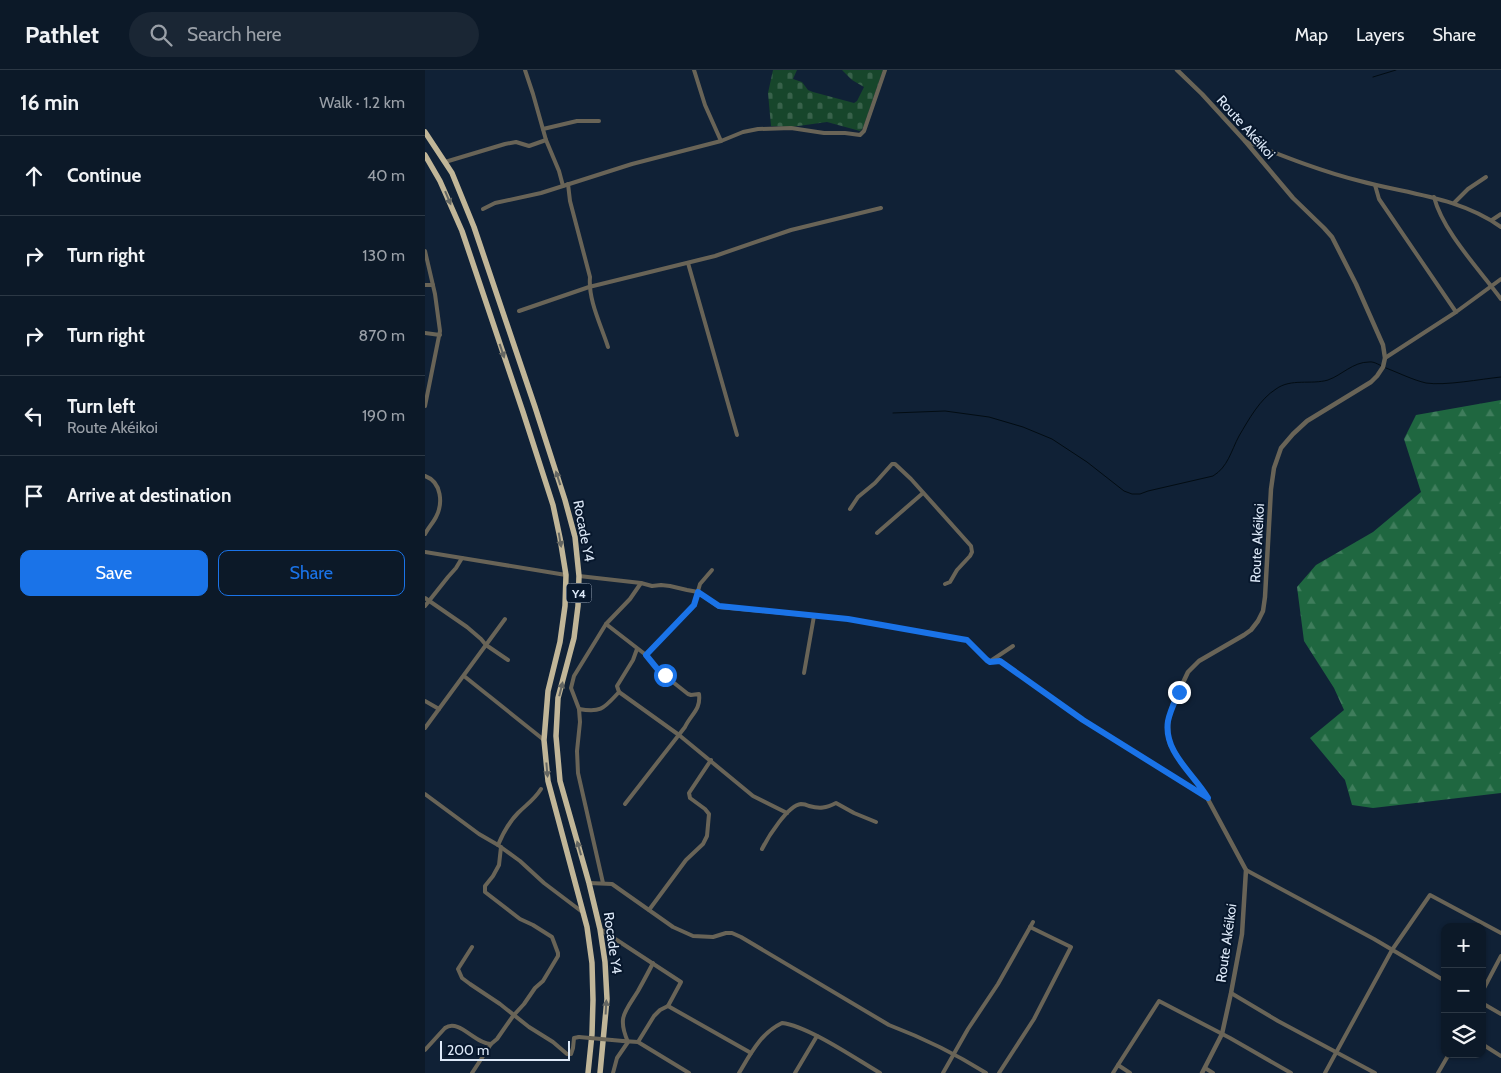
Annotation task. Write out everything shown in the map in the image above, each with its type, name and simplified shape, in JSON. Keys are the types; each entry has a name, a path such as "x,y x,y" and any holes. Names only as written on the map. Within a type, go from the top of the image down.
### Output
{"highway":[{"name":"Rocade Y4","path":"425,132 452,173 474,227 535,407 575,537 579,576 578,606 574,638 558,698 555,736 559,781 601,928 607,999 600,1073"},
{"name":"Rocade Y4","path":"425,155 441,181 462,231 553,505 560,538 566,575 565,606 560,642 548,691 544,740 548,782 587,927 592,964 592,1034 588,1073"}],"street":[{"path":"525,70 546,140 563,186"},
{"path":"694,70 705,105 721,141"},
{"path":"483,209 495,203 527,197 632,164 721,141 743,132 777,128 860,135 864,131 885,70"},
{"name":"Route Akéikoi","path":"1177,70 1245,141 1293,198 1332,237 1356,284 1383,346 1385,358 1383,367 1371,382 1307,421 1281,448 1274,468 1271,490 1263,611 1251,630 1193,667 1184,679 1168,721 1170,744 1180,761 1208,798 1246,870 1242,934 1231,994 1222,1034 1203,1070"},
{"path":"543,129 577,121 599,121"},
{"path":"445,162 505,144 516,142 529,146 546,140"},
{"path":"1245,141 1329,172 1375,185 1454,203 1492,220 1501,227"},
{"path":"1454,203 1468,189 1486,177"},
{"path":"568,184 570,201 589,277 589,287 594,308 608,347"},
{"path":"1375,185 1379,199 1457,312"},
{"path":"1434,197 1436,206 1456,239 1501,299"},
{"path":"519,311 589,287 715,256 791,230 881,208"},
{"path":"1492,220 1501,214"},
{"path":"425,251 439,318 439,335 425,406"},
{"path":"688,263 737,435"},
{"path":"1385,358 1457,312 1501,279"},
{"path":"425,285 433,285"},
{"path":"425,333 439,335"},
{"path":"850,509 858,497 875,483 885,471 893,464 896,465 971,546 972,552 970,556 957,570 950,582 945,584"},
{"path":"425,476 431,478 437,486 440,498 437,516 425,534"},
{"path":"877,533 923,493"},
{"path":"425,552 566,575"},
{"path":"425,606 427,600 456,568 462,558"},
{"path":"646,655 694,605 700,584 712,570"},
{"path":"579,576 652,586 670,586 698,592 719,606 848,619 967,640 990,662 1000,661 1077,716 1208,798"},
{"path":"603,883 578,773 579,709 571,688 573,676 606,624 631,599 641,584"},
{"path":"427,600 467,627 486,645 508,660"},
{"path":"804,673 814,616"},
{"path":"425,728 505,619"},
{"path":"606,624 646,655 659,671 688,694 699,694 698,708 625,804"},
{"path":"990,662 1013,646"},
{"path":"637,649 633,660 617,686 619,692 679,735 753,796 787,813"},
{"path":"464,676 544,740"},
{"path":"579,709 591,711 603,708 619,692"},
{"path":"425,701 439,709"},
{"path":"649,910 686,860 703,844 707,836 709,814 690,798 689,793 711,760"},
{"path":"472,1073 491,1044 541,983 558,953 551,937 520,919 485,892 485,886 499,865 499,846 507,826 541,789"},
{"path":"425,794 479,834 520,860 545,883 577,906 583,913"},
{"path":"762,849 787,813 798,805 803,804 820,809 836,803 876,822"},
{"path":"1246,870 1441,979"},
{"path":"589,882 612,884 673,927 693,936 713,937 732,933 741,937 889,1025 910,1033 986,1073"},
{"path":"1325,1073 1392,950 1429,895 1501,933"},
{"path":"943,1073 968,1028 998,984 1033,922"},
{"path":"999,1073 1034,1019 1071,947 1030,927"},
{"path":"601,928 681,982 668,1006 654,1016 638,1042"},
{"path":"472,947 459,966 459,973 470,984 500,1004 513,1016 553,1042 567,1054 573,1052 575,1038 579,1037 638,1042 689,1073"},
{"path":"1486,984 1501,956"},
{"path":"628,1042 624,1032 624,1013 653,963"},
{"path":"1231,994 1375,1073"},
{"path":"1113,1073 1159,1001 1291,1073"},
{"path":"1486,1005 1501,1014"},
{"path":"668,1006 751,1053"},
{"path":"739,1073 765,1033 782,1023 797,1026 817,1036 880,1073"},
{"path":"425,1050 445,1028 453,1025 482,1043 491,1044"},
{"path":"795,1073 817,1036"},
{"path":"613,1073 617,1058 628,1042"},
{"path":"1486,1047 1501,1056"},
{"path":"1438,1073 1447,1058"},
{"path":"1118,1065 1130,1073"},
{"path":"1203,1070 1213,1073"}],"green space":[{"path":"773,70 797,70 793,79 802,82 808,90 854,103 864,87 852,80 842,70 883,70 863,128 860,131 827,122 791,127 771,126 768,93"},
{"path":"1501,400 1501,793 1373,808 1352,805 1345,780 1310,738 1344,710 1334,688 1304,641 1297,587 1316,565 1373,532 1421,492 1404,439 1416,415"}],"waterway":[{"path":"1373,77 1396,70"},
{"path":"893,413 945,411 989,417 1023,427 1052,439 1087,462 1124,491 1140,494 1213,476 1226,463 1239,436 1255,410 1270,393 1288,384 1328,380 1353,366 1371,362 1411,378 1434,384 1501,377"}],"route":[{"path":"665,675 659,671 646,655 694,605 698,592 719,606 848,619 967,640 990,662 1000,661 1064,708 1208,798 1180,761 1170,744 1168,721 1179,692"}]}
